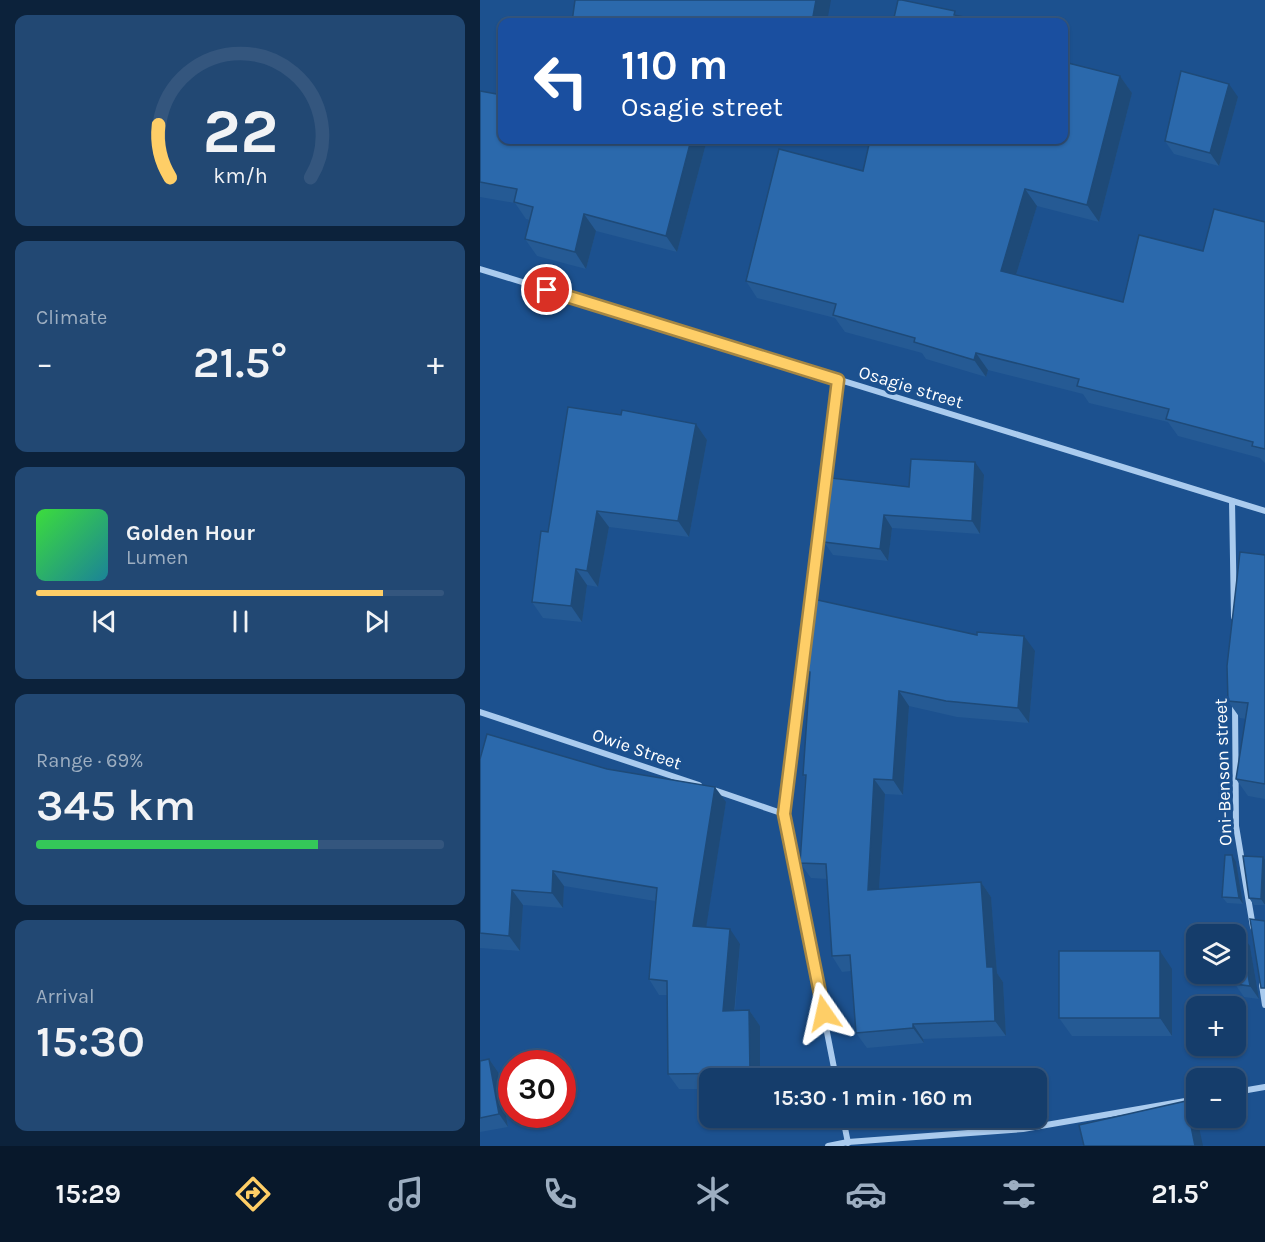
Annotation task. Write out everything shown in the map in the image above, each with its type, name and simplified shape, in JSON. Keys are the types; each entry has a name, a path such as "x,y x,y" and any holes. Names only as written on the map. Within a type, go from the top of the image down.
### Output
{"street":[{"name":"Osagie street","path":"480,269 1265,511"},
{"path":"806,638 838,380"},
{"path":"1232,501 1234,628"},
{"path":"803,662 784,814 834,1068"},
{"name":"Oni-Benson street","path":"1235,698 1236,826 1254,938"},
{"name":"Owie Street","path":"480,712 784,814"},
{"path":"1261,983 1265,1005"},
{"path":"1246,1090 1265,1087"},
{"path":"828,1146 1023,1129 1186,1100"},
{"path":"845,1128 848,1144"}],"building":[{"path":"575,0 816,0 813,18 573,18"},
{"path":"898,0 902,0 955,11 954,15 969,18 894,18"},
{"path":"1068,63 1120,76 1087,205 1025,189 1001,271 1123,302 1139,235 1203,251 1214,209 1265,222 1265,449 1252,446 1253,442 1166,419 1169,409 1077,386 1079,379 976,353 974,360 914,342 915,338 833,315 836,304 746,281 779,149 863,171 869,144 1068,144"},
{"path":"1181,71 1229,84 1210,153 1165,141"},
{"path":"480,91 498,94 498,144 690,144 666,236 584,214 575,252 525,239 533,207 514,202 517,189 480,182"},
{"path":"568,407 621,415 622,410 696,424 678,521 597,511 587,571 576,569 571,606 532,602 541,531 548,532"},
{"path":"911,459 975,462 972,521 884,515 880,549 824,542 831,478 909,487"},
{"path":"1240,552 1265,555 1265,784 1236,779 1248,703 1228,701 1227,666"},
{"path":"813,599 977,635 977,632 1024,636 1018,708 946,701 899,691 893,780 874,779 868,890 981,882 987,967 993,967 995,1021 913,1024 913,1028 856,1033 850,955 832,956 826,864 800,863 810,672 798,669"},
{"path":"487,734 607,769 715,787 693,926 730,929 723,1011 749,1010 750,1068 699,1068 699,1074 668,1074 667,981 649,979 657,888 553,871 552,893 512,890 509,936 480,933 480,759"},
{"path":"1225,855 1232,855 1239,898 1222,897"},
{"path":"1243,856 1263,857 1261,899 1249,898"},
{"path":"1250,919 1265,921 1265,988 1261,988"},
{"path":"1059,951 1160,951 1160,1018 1059,1018"},
{"path":"1246,963 1250,986 1235,984 1246,984"},
{"path":"489,1059 498,1114 480,1118 480,1061"},
{"path":"1186,1101 1186,1128 1191,1128 1195,1146 1084,1146 1079,1125"}],"route":[{"path":"547,290 838,380 784,814 824,1013"}]}
